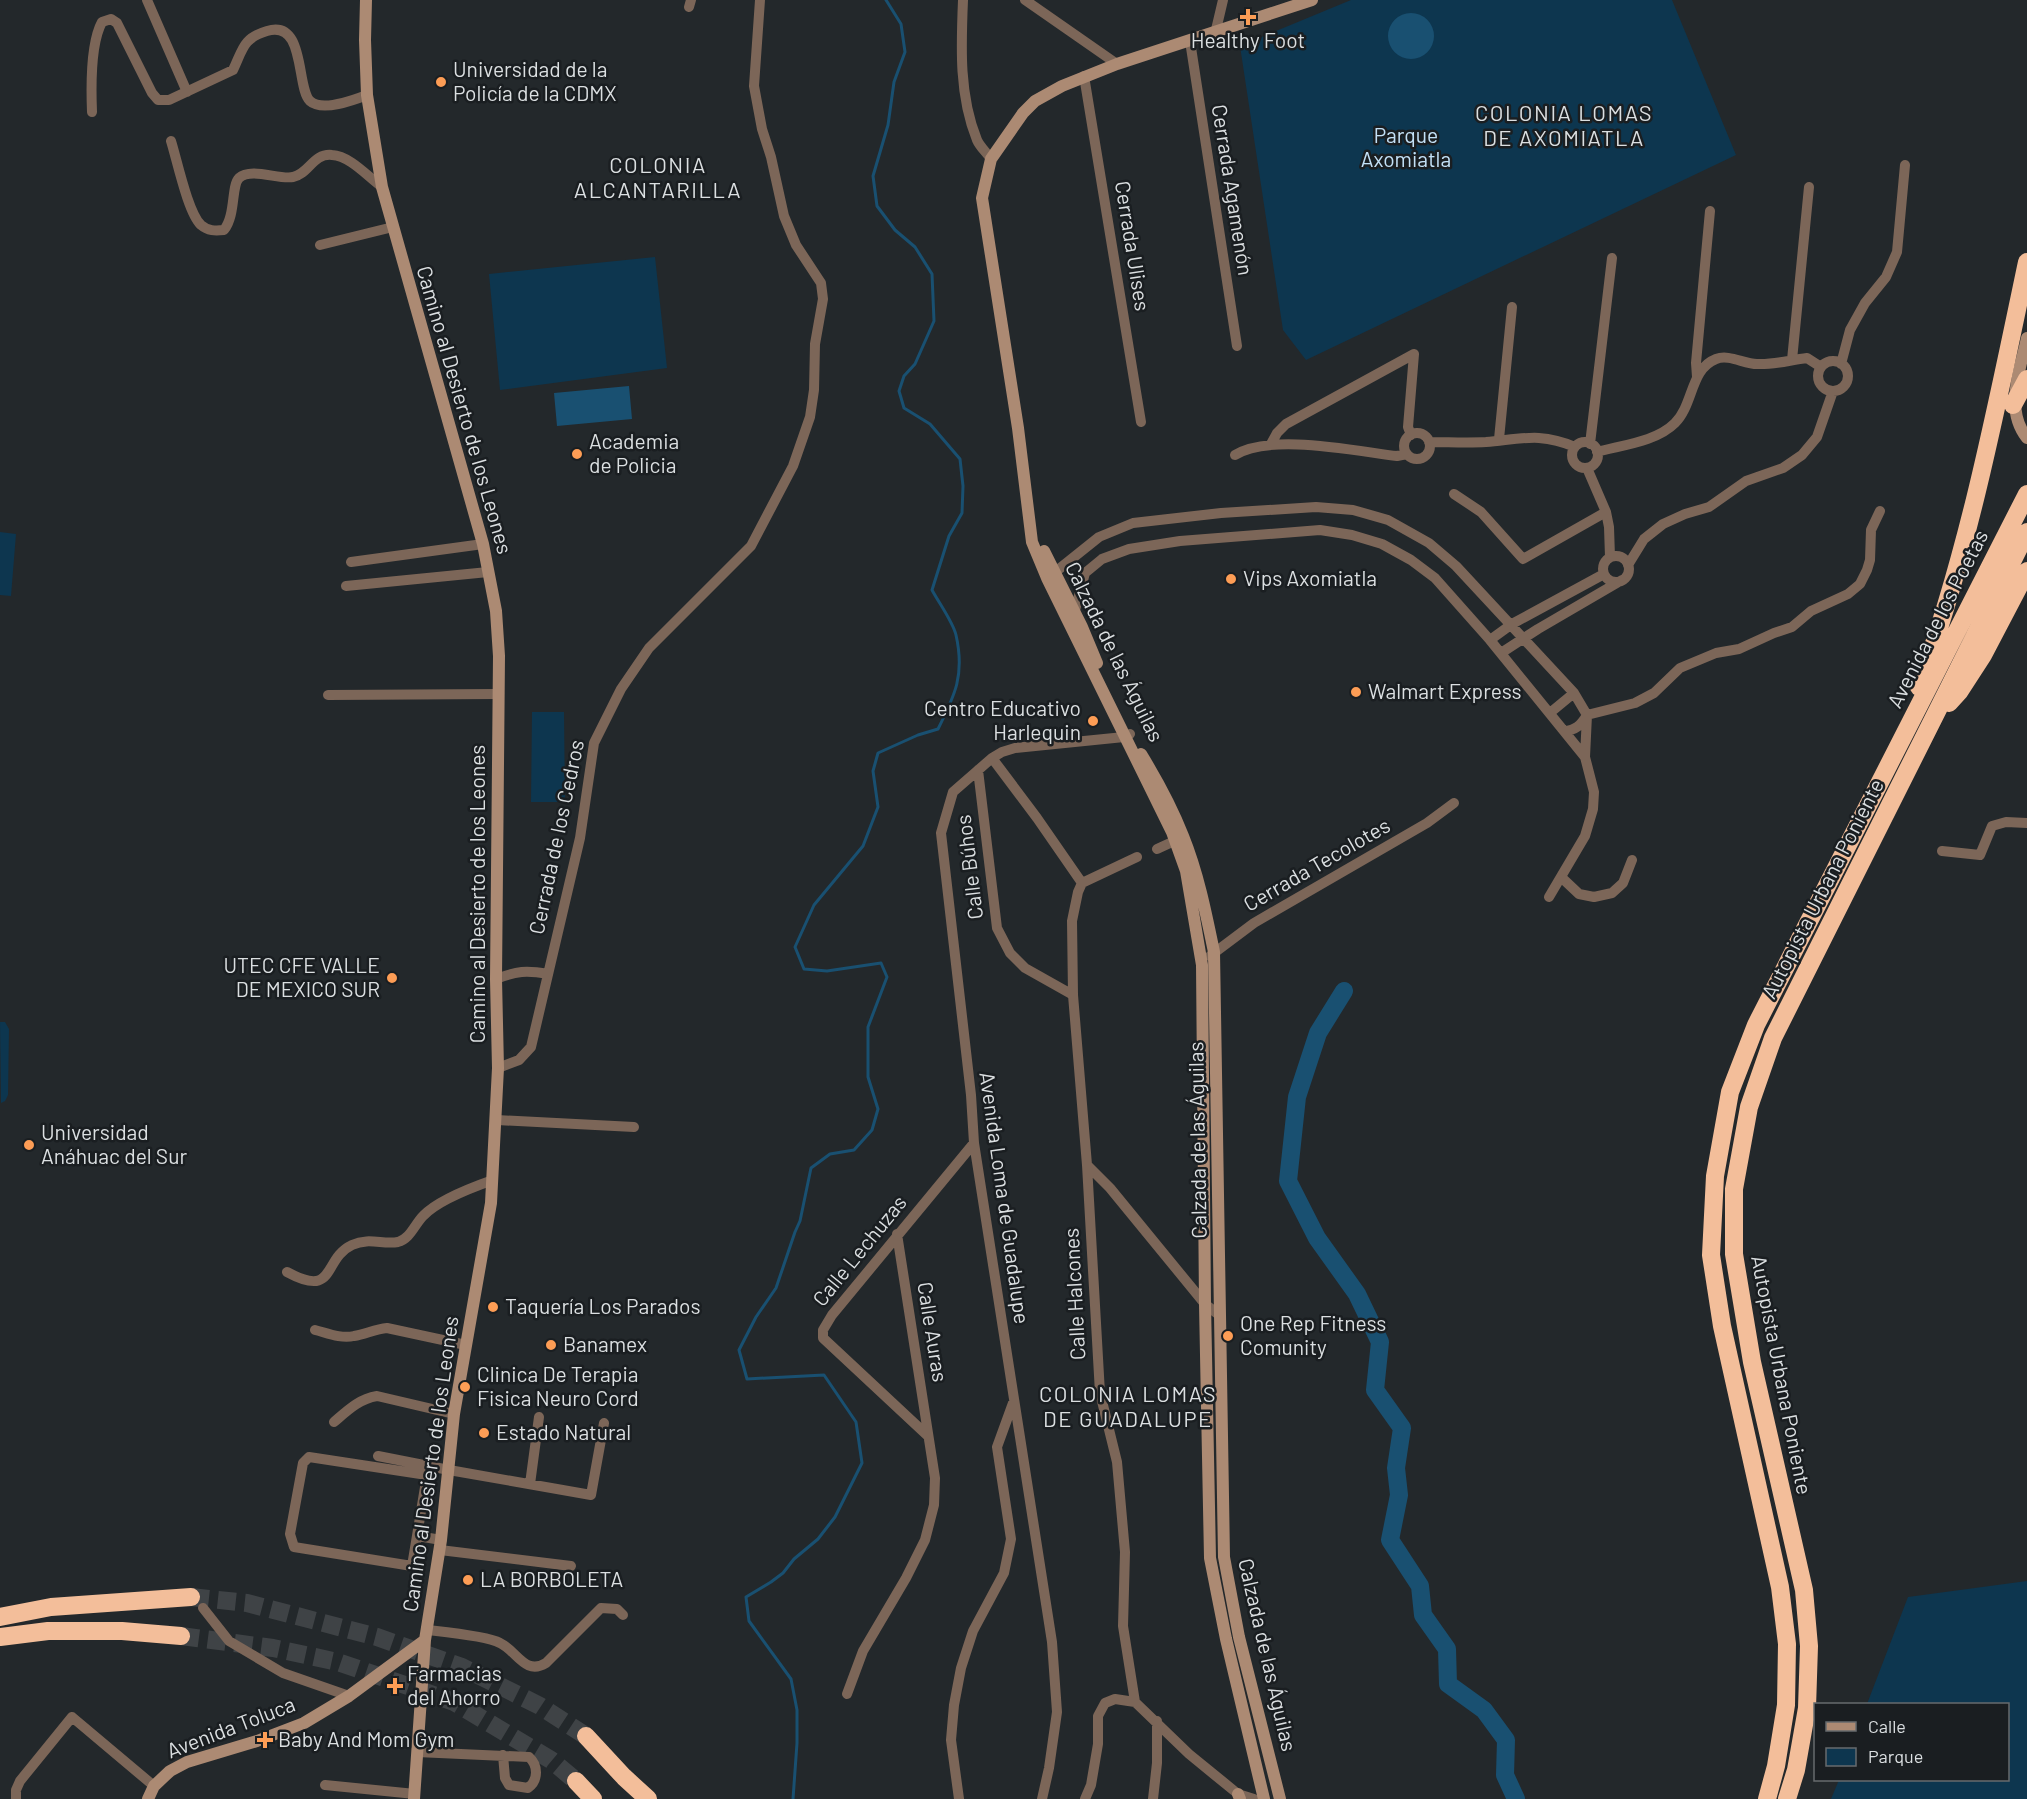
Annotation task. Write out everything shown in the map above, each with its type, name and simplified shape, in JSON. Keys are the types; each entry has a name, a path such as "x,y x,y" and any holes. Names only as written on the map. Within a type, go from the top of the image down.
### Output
{"highway":[{"path":"1890,765 1927,665 1951,590 1986,451 2027,262"},
{"path":"2013,405 2024,376"},
{"name":"Avenida de los Poetas","path":"1890,765 2023,501 2027,488"},
{"name":"Avenida de los Poetas","path":"1937,710 2027,532"},
{"path":"1937,710 1953,700 1971,674 2001,623 2027,571"},
{"name":"Autopista Urbana Poniente","path":"1787,1799 1796,1770 1807,1708 1809,1646 1804,1590 1752,1362 1734,1254 1734,1189 1749,1107 1773,1038 1937,710"},
{"name":"Autopista Urbana Poniente","path":"1767,1799 1776,1766 1786,1705 1787,1644 1780,1587 1722,1326 1711,1256 1715,1176 1730,1092 1756,1025 1890,765"},
{"path":"0,1617 51,1607 197,1602"},
{"path":"0,1637 48,1631 122,1631 181,1636"},
{"path":"586,1736 648,1799"},
{"path":"576,1781 593,1799"}],"main road":[{"name":"Camino al Desierto de los Leones","path":"366,0 367,95 382,187 483,544 496,611 499,656 496,979 498,1068 493,1180 491,1203 454,1414 441,1545 426,1635 414,1796"},
{"name":"Calzada de las Águilas","path":"1280,1799 1239,1637 1224,1557 1214,952 1202,895 1158,783 1127,736 1047,578 1032,542 1030,514 982,198 992,159 1011,127 1035,101 1083,76 1312,0"},
{"path":"2024,376 2027,338"},
{"path":"2013,405 2017,420 2027,438"},
{"name":"Calzada de las Águilas","path":"1030,514 1054,573 1082,627 1127,736"},
{"name":"Calzada de las Águilas","path":"1179,839 1202,965 1210,1558 1226,1639 1264,1799"},
{"name":"Avenida Toluca","path":"148,1799 154,1786 170,1771 187,1762 257,1741 304,1723 349,1695 426,1635"}],"street":[{"path":"147,0 187,92"},
{"name":"Cerrada de los Cedros","path":"498,1068 519,1060 531,1047 580,838 594,743 621,688 649,648 752,546 793,466 810,417 814,390 815,344 823,299 821,283 796,245 784,216 771,157 762,129 754,86 760,0"},
{"path":"963,0 961,53 967,105 978,142 992,159"},
{"path":"1025,0 1117,64"},
{"path":"1215,34 1223,0"},
{"path":"92,112 94,52 98,28 102,22 111,19 117,23 152,93 158,100 169,100 234,70 244,44 252,37 270,30 281,31 293,42 297,50 306,94 310,101 319,105 337,104 367,95"},
{"name":"Cerrada Agamenón","path":"1190,41 1237,346"},
{"name":"Cerrada Ulises","path":"1083,76 1141,422"},
{"path":"171,141 192,212 201,225 213,231 224,230 229,223 236,184 240,177 247,175 297,177 319,157 330,154 343,158 382,187"},
{"path":"1841,364 1850,330 1865,303 1886,277 1897,252 1905,165"},
{"path":"1791,360 1809,187"},
{"path":"1697,377 1696,363 1710,211"},
{"path":"320,245 393,227"},
{"path":"1612,258 1594,448 1595,464 1583,468 1575,464 1572,456 1575,447 1582,443 1594,448 1652,437 1674,424 1690,401 1697,377 1705,365 1719,358 1755,364 1774,364 1807,358 1821,367"},
{"path":"1499,440 1512,307"},
{"path":"1271,444 1286,424 1414,354 1408,428 1411,435"},
{"path":"1831,362 1841,364 1848,378 1843,387 1833,391 1828,390 1818,378 1821,367 1831,362"},
{"path":"1501,653 1524,637 1622,580 1628,574 1628,565 1644,539 1663,524 1709,507 1746,481 1783,468 1802,455 1820,430 1833,391"},
{"path":"1419,433 1429,442 1428,454 1423,458 1411,458 1407,454 1404,443 1411,435 1419,433"},
{"path":"1429,442 1488,442 1537,436 1562,441 1575,447"},
{"path":"1235,455 1271,444 1329,447 1397,456 1407,454"},
{"path":"1587,468 1606,512 1610,558"},
{"path":"1454,494 1481,512 1523,559 1606,512"},
{"path":"1054,573 1099,537 1133,523 1221,513 1316,507 1353,510 1388,520 1429,543 1456,566 1524,637 1574,693 1587,715 1585,757 1594,792 1593,809 1585,836 1549,897"},
{"path":"1564,731 1573,730 1587,715 1635,703 1654,693 1680,668 1716,653 1739,649 1792,627 1811,610 1848,594 1860,584 1867,570 1871,530 1880,511"},
{"path":"1074,614 1084,573 1102,559 1129,549 1180,541 1320,530 1352,535 1382,544 1411,560 1435,578 1551,712 1585,757"},
{"path":"351,562 483,544"},
{"path":"1074,555 1084,573"},
{"path":"1622,580 1611,580 1604,574 1604,564 1610,558 1619,556 1628,565"},
{"path":"346,586 488,572"},
{"path":"1490,640 1512,624 1604,574"},
{"path":"1529,615 1538,629"},
{"path":"1551,712 1574,693"},
{"path":"328,694 498,694"},
{"name":"Avenida Loma de Guadalupe","path":"1042,1799 1057,1712 1050,1630 974,1143 971,1095 941,833 953,792 1002,752 1015,748 1127,736"},
{"path":"992,758 1082,883 1137,857"},
{"name":"Calle Búhos","path":"978,770 997,928 1010,953 1025,968 1073,995"},
{"name":"Cerrada Tecolotes","path":"1202,965 1214,952 1254,923 1427,823 1454,803"},
{"path":"1942,851 1980,855 1992,826 2006,822 2027,823"},
{"path":"1157,849 1179,839"},
{"path":"1561,877 1580,894 1594,897 1612,893 1623,883 1632,860"},
{"name":"Calle Halcones","path":"1082,883 1072,921 1073,995 1087,1165 1100,1393 1117,1462 1125,1552 1123,1626 1136,1702"},
{"path":"496,979 516,972 548,974"},
{"path":"497,1120 634,1126"},
{"name":"Calle Lechuzas","path":"928,1437 823,1338 823,1330 832,1315 897,1234 974,1143"},
{"path":"1087,1165 1110,1188 1205,1304 1219,1315"},
{"path":"287,1272 306,1282 317,1281 329,1273 347,1248 365,1241 398,1242 409,1234 427,1211 469,1189 493,1180"},
{"name":"Calle Auras","path":"897,1234 928,1437"},
{"path":"315,1330 352,1337 387,1328 466,1345"},
{"path":"334,1422 357,1403 367,1397 377,1396 454,1414"},
{"path":"958,1799 951,1740 954,1705 961,1668 973,1631 1004,1573 1011,1539 997,1447 1013,1402"},
{"path":"530,1484 539,1417"},
{"path":"378,1456 591,1494 604,1424"},
{"path":"847,1694 863,1651 906,1578 925,1540 934,1505 935,1478 928,1437"},
{"path":"309,1457 426,1473 428,1479 418,1536 414,1564 409,1567 294,1547 290,1534 303,1463 309,1457"},
{"path":"418,1536 441,1545 570,1566"},
{"path":"197,1602 229,1641 283,1673 349,1695"},
{"path":"426,1635 500,1642 528,1666 536,1668 546,1663 601,1608 617,1609 623,1615"},
{"path":"1085,1799 1091,1785 1098,1744 1098,1716 1105,1703 1115,1698 1136,1702 1189,1754 1239,1796 1254,1799"},
{"path":"16,1799 16,1790 20,1781 72,1717 154,1786"},
{"path":"1153,1799 1157,1763 1157,1721"},
{"path":"417,1752 503,1755"},
{"path":"325,1785 414,1796"}],"green space":[{"name":"Parque Axomiatla","path":"1351,0 1672,0 1736,155 1306,360 1283,330 1240,46"},
{"path":"655,257 667,368 500,390 489,274"},
{"path":"0,532 16,534 11,596 0,595"},
{"path":"532,712 564,712 565,802 531,802"},
{"path":"0,1022 5,1022 9,1029 8,1095 1,1103"},
{"path":"2027,1581 2027,1799 1831,1799 1839,1781 2009,1781 2009,1703 1867,1703 1908,1597"}],"shaded area":[{"path":"1416,13 1428,19 1433,27 1433,45 1428,53 1420,58 1406,59 1398,56 1391,49 1388,31 1391,23 1398,16"},
{"path":"629,386 632,419 557,426 554,393"}],"waterway":[{"path":"793,1799 797,1710 791,1679 749,1621 746,1597 783,1573 794,1559 818,1539 835,1517 862,1463 856,1422 824,1375 747,1379 739,1350 756,1317 776,1288 800,1221 811,1168 830,1154 854,1150 872,1130 878,1109 868,1077 868,1027 887,977 881,963 827,971 804,969 795,947 814,905 863,846 878,807 873,771 878,753 918,735 938,729 954,695 959,673 959,649 956,635 949,618 932,590 949,536 962,513 963,486 960,459 930,424 904,408 899,391 904,376 915,364 934,321 932,274 915,247 895,230 877,206 873,176 888,125 894,82 905,52 901,24 886,0"},
{"path":"1344,991 1318,1033 1297,1097 1288,1181 1317,1238 1357,1294 1380,1342 1375,1390 1402,1428 1396,1468 1399,1495 1390,1540 1420,1586 1423,1615 1447,1649 1448,1684 1484,1710 1506,1740 1505,1775 1516,1799"}],"tunnel":[{"path":"191,1597 247,1603 377,1637 462,1667 540,1706 586,1736"},
{"path":"181,1636 273,1648 338,1662 454,1702 551,1760 576,1781"}],"place":[{"name":"Healthy Foot","path":"1248,17"},
{"name":"Universidad de la Policía de la CDMX","path":"441,82"},
{"name":"Academia de Policia","path":"577,454"},
{"name":"Vips Axomiatla","path":"1231,579"},
{"name":"Walmart Express","path":"1356,692"},
{"name":"Centro Educativo Harlequin","path":"1093,721"},
{"name":"UTEC CFE VALLE DE MEXICO SUR","path":"392,978"},
{"name":"Universidad Anáhuac del Sur","path":"29,1145"},
{"name":"Taquería Los Parados","path":"493,1307"},
{"name":"One Rep Fitness Comunity","path":"1228,1336"},
{"name":"Banamex","path":"551,1345"},
{"name":"Clinica De Terapia Fisica Neuro Cord","path":"465,1387"},
{"name":"Estado Natural","path":"484,1433"},
{"name":"LA BORBOLETA","path":"468,1580"},
{"name":"Farmacias del Ahorro","path":"395,1686"},
{"name":"Baby And Mom Gym","path":"265,1740"}],"district":[{"name":"COLONIA LOMAS DE AXOMIATLA","path":"1564,126"},
{"name":"COLONIA ALCANTARILLA","path":"658,178"},
{"name":"COLONIA LOMAS DE GUADALUPE","path":"1128,1406"}]}
